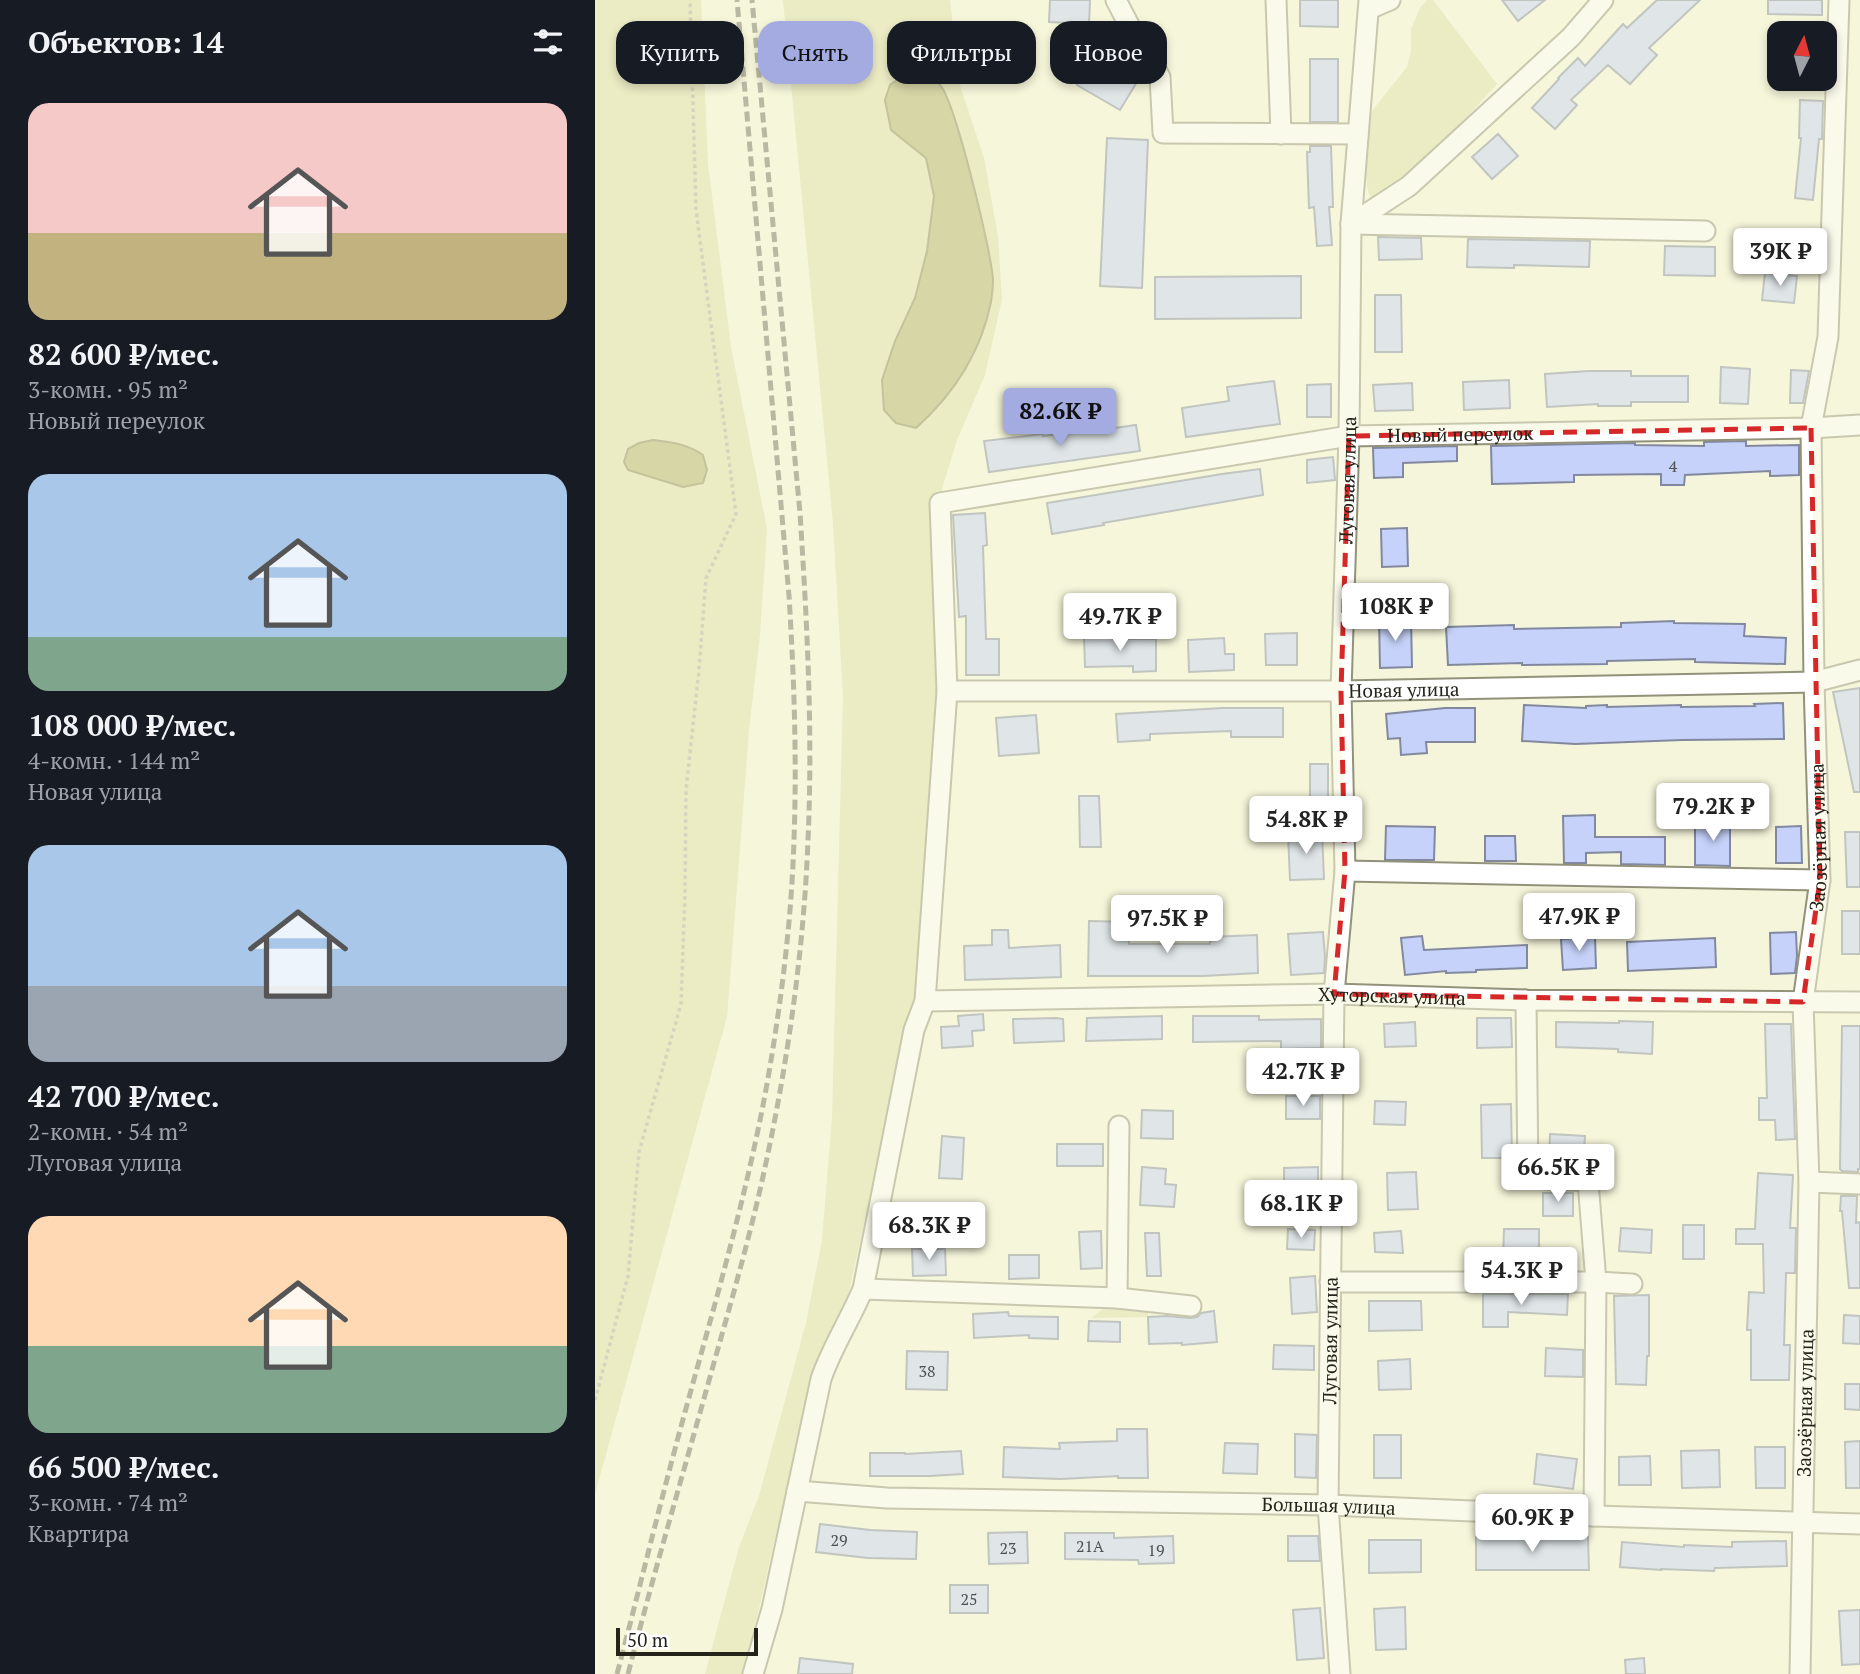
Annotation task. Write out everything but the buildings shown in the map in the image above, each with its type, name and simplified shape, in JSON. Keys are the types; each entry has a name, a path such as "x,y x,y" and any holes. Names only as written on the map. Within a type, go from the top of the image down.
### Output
{"street":[{"path":"1117,0 1160,78 1163,133 1359,134"},
{"path":"1276,0 1282,134"},
{"path":"1369,4 1390,0"},
{"path":"1351,224 1409,186 1571,37 1603,0"},
{"name":"Заозёрная улица","path":"1800,1674 1809,1182 1803,1002 1820,880 1811,428 1828,337 1839,0"},
{"name":"Луговая улица","path":"1340,1674 1328,1505 1334,994 1345,871 1341,691 1349,436 1351,224 1369,4"},
{"path":"1351,224 1705,231"},
{"name":"Новый переулок","path":"947,691 940,503 1349,436 1860,425"},
{"name":"Новая улица","path":"947,691 1341,691 1814,682 1860,670"},
{"path":"753,1674 772,1609 821,1379 828,1359 863,1289 914,1030 925,1001 947,691"},
{"path":"1345,871 1820,880"},
{"name":"Хуторская улица","path":"925,1001 1334,994 1526,1000 1860,1002"},
{"path":"1526,1000 1528,1178 1588,1181 1597,1282 1594,1516"},
{"path":"1117,1298 1119,1126"},
{"path":"1809,1182 1860,1184"},
{"path":"1330,1282 1632,1284"},
{"path":"863,1289 1117,1298 1191,1306"},
{"name":"Большая улица","path":"797,1491 921,1499 1328,1505 1860,1524"}],"path":[{"path":"595,1400 628,1276 639,1152 681,1004 686,790 706,578 736,514 696,210 690,0"}],"highlighted area":[{"path":"1811,428 1820,880 1803,1002 1334,994 1345,871 1341,691 1349,436"}],"green space":[{"path":"595,0 701,0 702,21 616,21 616,84 705,84 708,164 731,347 767,529 727,1017 595,1494","holes":["653,440 676,442 703,483 683,487 628,470 639,443"]},
{"path":"783,0 950,0 952,21 887,21 887,84 960,84 984,158 998,237 1002,299 985,375 957,440 941,492 940,687 921,988 908,1025 848,1296 825,1341 808,1394 742,1674 705,1674 739,1547 759,1496 806,1323 822,1240 832,1119 843,697 833,523 791,84 873,84 873,21 785,21","holes":["952,110 979,209 993,279 975,355 931,414 884,410 882,380 895,341 915,298 927,251 934,196 926,158 891,130"]},
{"path":"1427,0 1433,0 1497,84 1404,183 1371,202 1365,159 1372,111 1407,67 1411,51 1411,29 1420,8"},
{"path":"1117,1298 1148,1301 1148,1317 1091,1318"}],"shaded area":[{"path":"939,84 947,97 972,179 993,280 991,302 973,355 954,386 916,428 896,423 884,410 882,380 895,341 915,298 927,251 934,196 926,158 891,130 885,100 890,85"},
{"path":"653,440 679,444 703,455 707,470 703,483 683,487 628,470 624,462 628,449"}],"railway":[{"path":"617,1674 756,1140 777,1022 791,891 795,748 789,596 737,0"},
{"path":"628,1674 762,1183 789,1039 806,880 810,717 803,554 752,0"}]}
